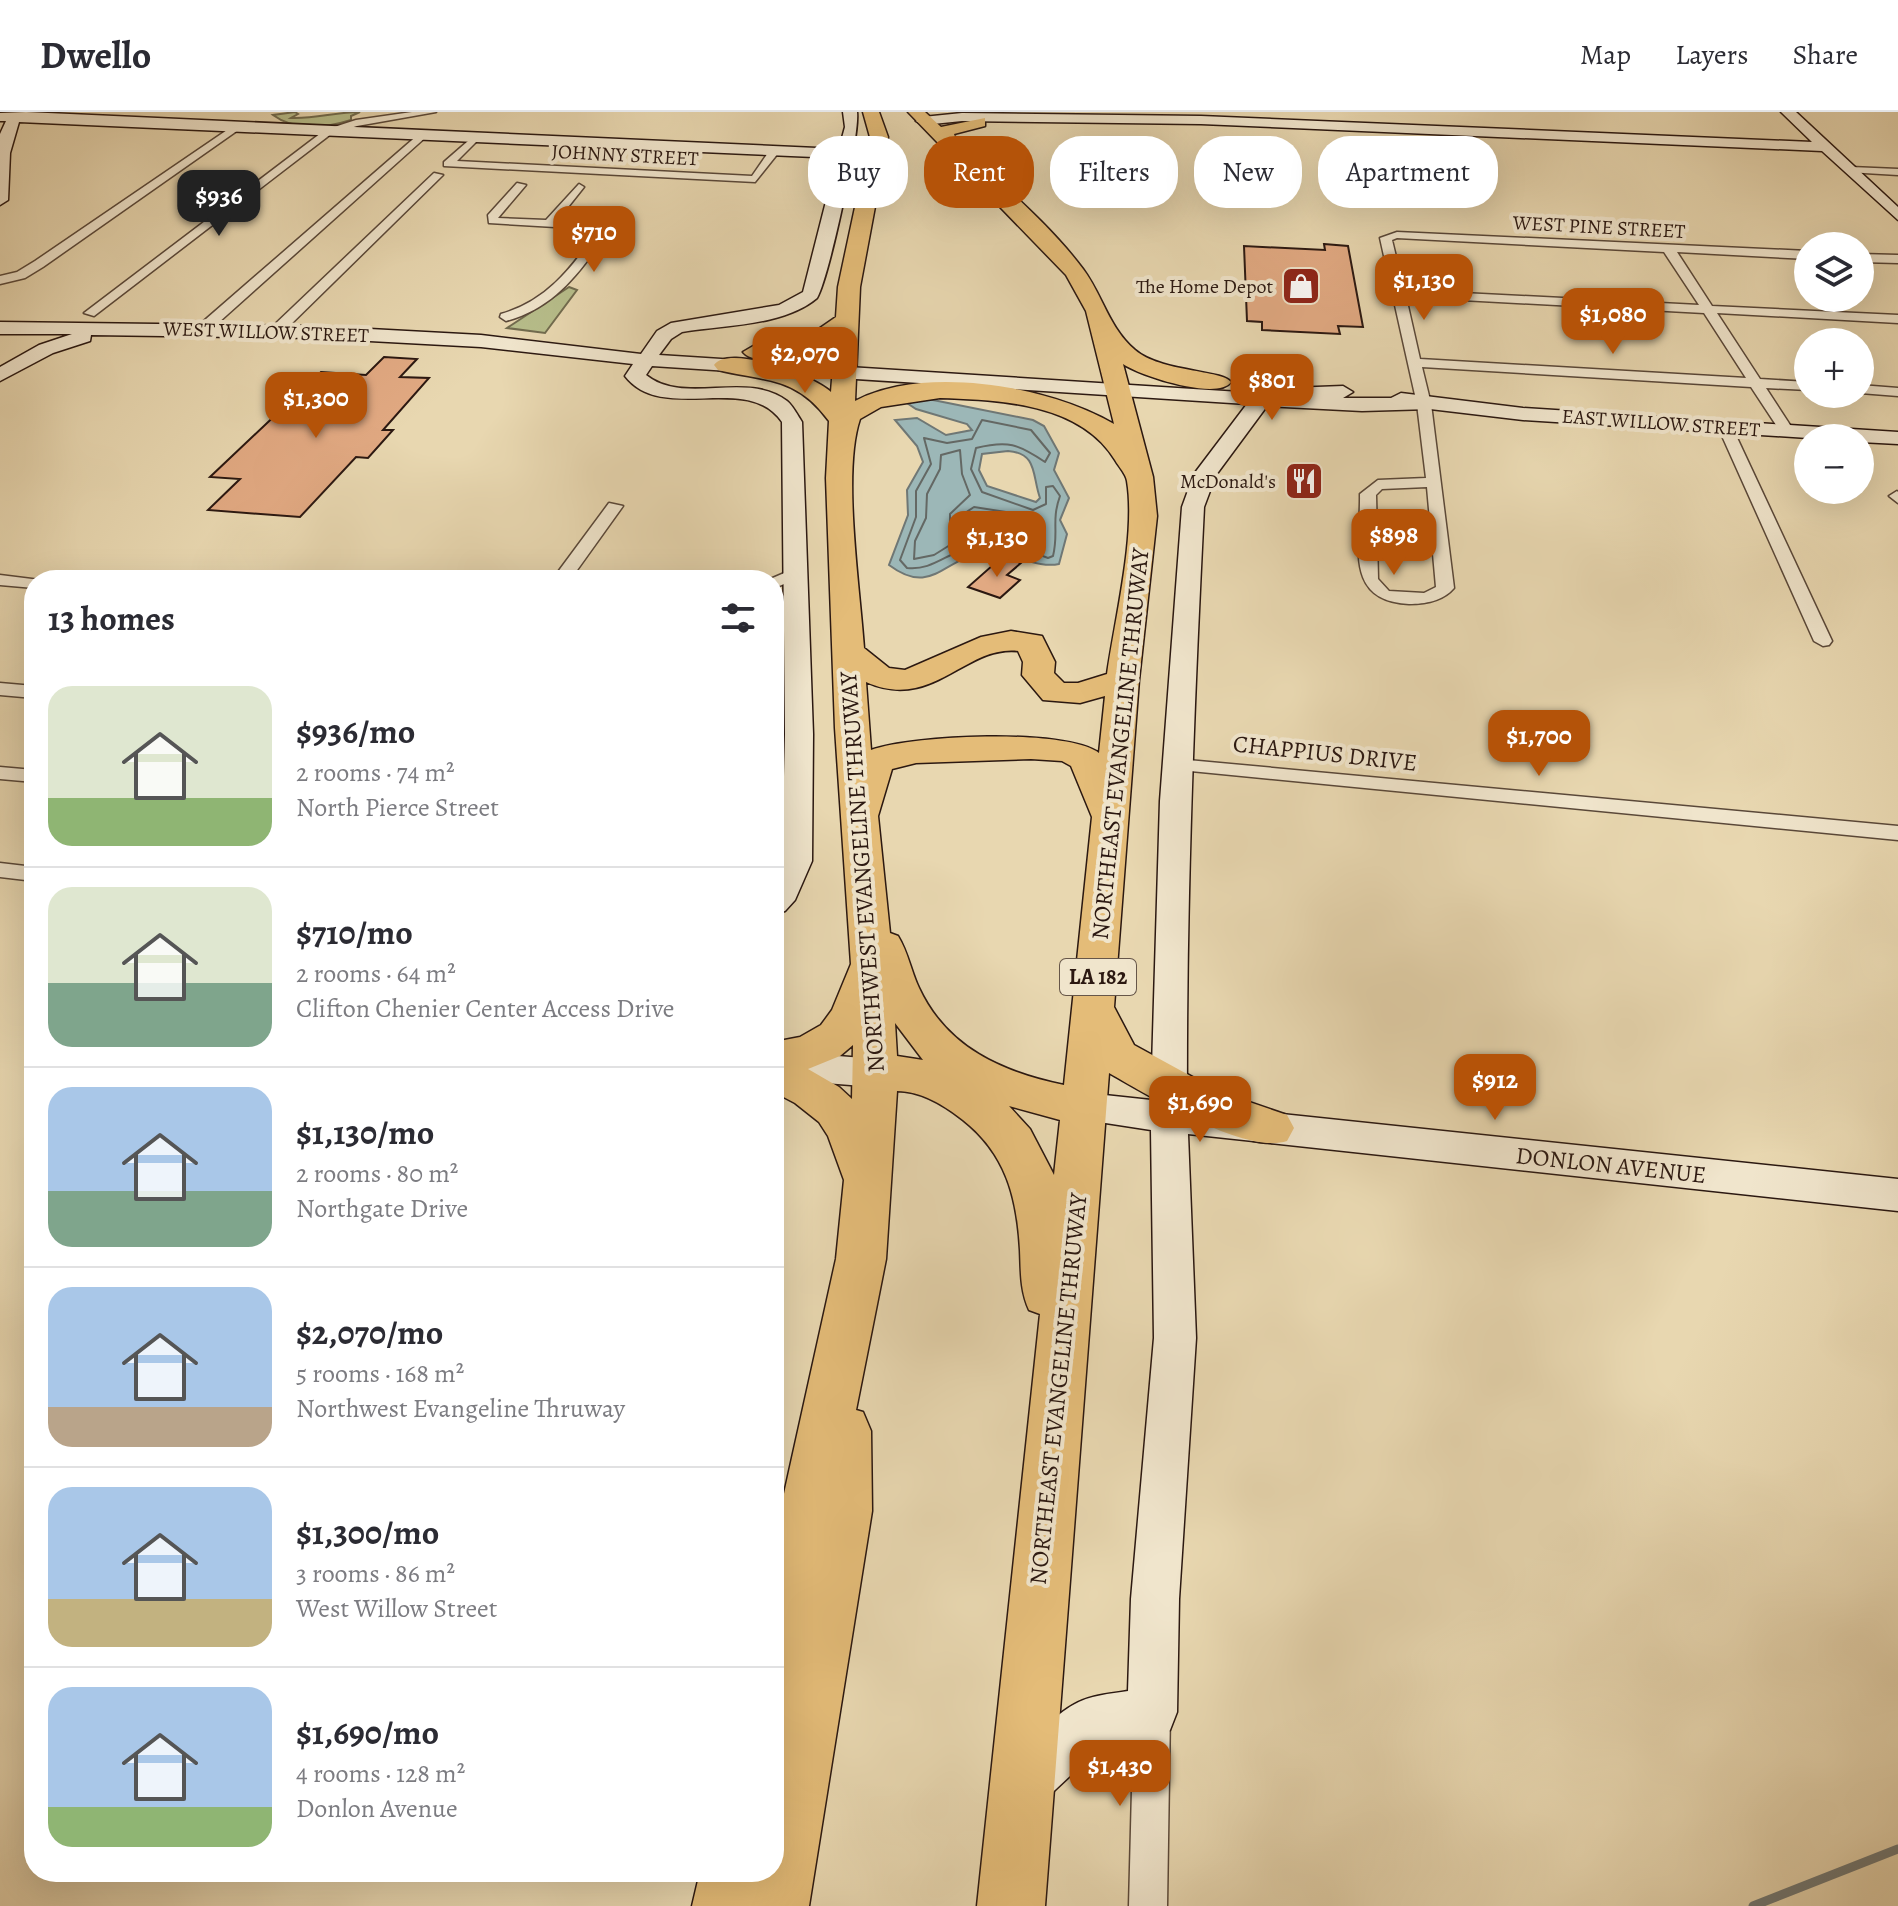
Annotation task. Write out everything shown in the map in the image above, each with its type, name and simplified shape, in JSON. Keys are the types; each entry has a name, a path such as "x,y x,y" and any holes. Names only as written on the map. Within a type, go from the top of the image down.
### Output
{"highway":[{"name":"NORTHWEST EVANGELINE THRUWAY","path":"784,1627 861,1259 868,1188 876,1073 864,834 852,728 840,429 852,268 908,127"},
{"name":"NORTHEAST EVANGELINE THRUWAY","path":"908,127 1058,252 1088,294 1105,333 1118,383 1137,460 1143,516 1123,680 1011,1906"},
{"path":"755,352 807,346 828,338 847,319"},
{"path":"1105,333 1135,365 1213,389"},
{"path":"726,365 801,380 824,394 840,429"},
{"path":"1137,460 1142,415 1156,405 1213,389"},
{"path":"840,429 849,415 886,396 921,392 1016,397 1058,406 1097,424 1137,460"},
{"path":"848,651 871,672 892,681 933,672 977,648 1014,638 1031,643 1039,662 1038,675 1055,693 1080,693 1123,680"},
{"path":"1086,1108 1035,1098 984,1081 953,1063 927,1038 909,1015 897,988 885,948 864,834 872,775 877,763 887,755 929,749 1062,750 1087,761 1110,820"},
{"path":"784,1060 810,1055 842,1034 857,1006 871,951"},
{"path":"1095,1010 1118,1057 1170,1102 1204,1105 1271,1128"},
{"path":"876,1073 916,1075 983,1109 1010,1138 1032,1175 1041,1218 1055,1403"},
{"path":"784,1077 803,1084 830,1105 851,1130 868,1188"},
{"path":"784,1854 844,1511 845,1330"},
{"path":"995,1906 1022,1786"},
{"path":"726,1906 731,1882"},
{"path":"775,1906 779,1882"}],"street":[{"path":"90,313 328,132 356,123 431,112"},
{"path":"1788,112 1898,215"},
{"path":"0,200 3,136 10,116 774,152 908,127 1065,119 1305,123 1825,147"},
{"path":"908,127 1065,119"},
{"path":"650,353 677,327 782,310 805,300 908,127"},
{"path":"0,280 21,275 39,264 236,128"},
{"path":"203,329 422,136"},
{"name":"JOHNNY STREET","path":"475,138 447,163 755,179 774,152"},
{"path":"1851,170 1898,172"},
{"path":"277,330 438,175"},
{"path":"521,185 491,219 592,226 602,232 573,252 538,292 507,311 506,317 521,314 555,294 573,252 566,233 574,225"},
{"path":"549,224 579,187"},
{"name":"WEST PINE STREET","path":"1398,293 1385,240 1389,236 1794,254"},
{"path":"1668,248 1711,309 1787,431"},
{"path":"1874,258 1898,259"},
{"path":"538,292 555,294"},
{"path":"1434,482 1378,485 1368,494 1370,580 1383,595 1418,598 1440,593 1445,588 1434,482 1424,404 1398,293 1898,319"},
{"path":"0,373 13,350 3,324"},
{"name":"WEST WILLOW STREET","path":"3,324 108,329 277,330 531,346 582,355 755,352 843,365"},
{"path":"0,373 46,349 108,329"},
{"name":"WEST WILLOW STREET","path":"650,353 726,365 843,365 1118,383"},
{"name":"NORTHWEST EVANGELINE THRUWAY","path":"650,353 635,376 652,387 761,397 788,411 792,422 797,861 784,892"},
{"path":"1415,363 1794,385"},
{"name":"EAST WILLOW STREET","path":"1118,383 1343,392 1424,404"},
{"name":"EAST WILLOW STREET","path":"1213,389 1259,400 1424,404 1898,438"},
{"path":"1874,390 1898,392"},
{"path":"1259,400 1274,392 1343,392"},
{"name":"NORTHEAST EVANGELINE THRUWAY","path":"1152,1712 1155,1599 1175,1338 1170,975 1177,765 1193,507 1205,474 1259,400"},
{"path":"1725,427 1823,641"},
{"path":"568,570 615,506"},
{"path":"784,578 796,573"},
{"path":"0,580 24,582"},
{"path":"0,689 24,691"},
{"name":"CHAPPIUS DRIVE","path":"1177,765 1898,833"},
{"path":"0,773 24,775"},
{"path":"0,870 24,873"},
{"path":"784,1063 876,1073"},
{"path":"1086,1108 1170,1102"},
{"name":"DONLON AVENUE","path":"1271,1128 1898,1195"},
{"path":"1022,1786 1090,1723 1152,1712 1148,1906"}],"green space":[{"path":"360,112 351,116 351,120 319,126 299,126 273,115 298,114 291,118"},
{"path":"569,287 577,290 545,333 507,328"}],"water":[{"path":"928,399 1033,420 1044,426 1059,453 1054,470 1069,498 1060,520 1067,534 1059,564 1042,564 986,553 959,561 928,576 917,577 889,565 908,515 907,490 923,462 917,446 895,420 917,418 946,435 972,430 967,424 916,409 907,403","holes":["1018,453 1025,456 1032,467 1040,498 1036,502 987,486 979,470 982,454"]}],"building":[{"name":"The Home Depot","path":"1324,244 1348,246 1363,327 1338,326 1340,334 1262,330 1262,322 1247,321 1244,246 1325,250"},
{"path":"384,357 417,359 400,377 429,378 383,430 393,430 368,458 356,457 300,517 208,510 240,479 210,477 321,372 366,375"},
{"path":"1002,557 1021,563 1007,575 1020,580 1000,598 968,587"}],"waterway":[{"path":"1753,1906 1898,1849"}],"place":[{"name":"The Home Depot","path":"1301,286"},
{"name":"McDonald's","path":"1304,481"}]}
